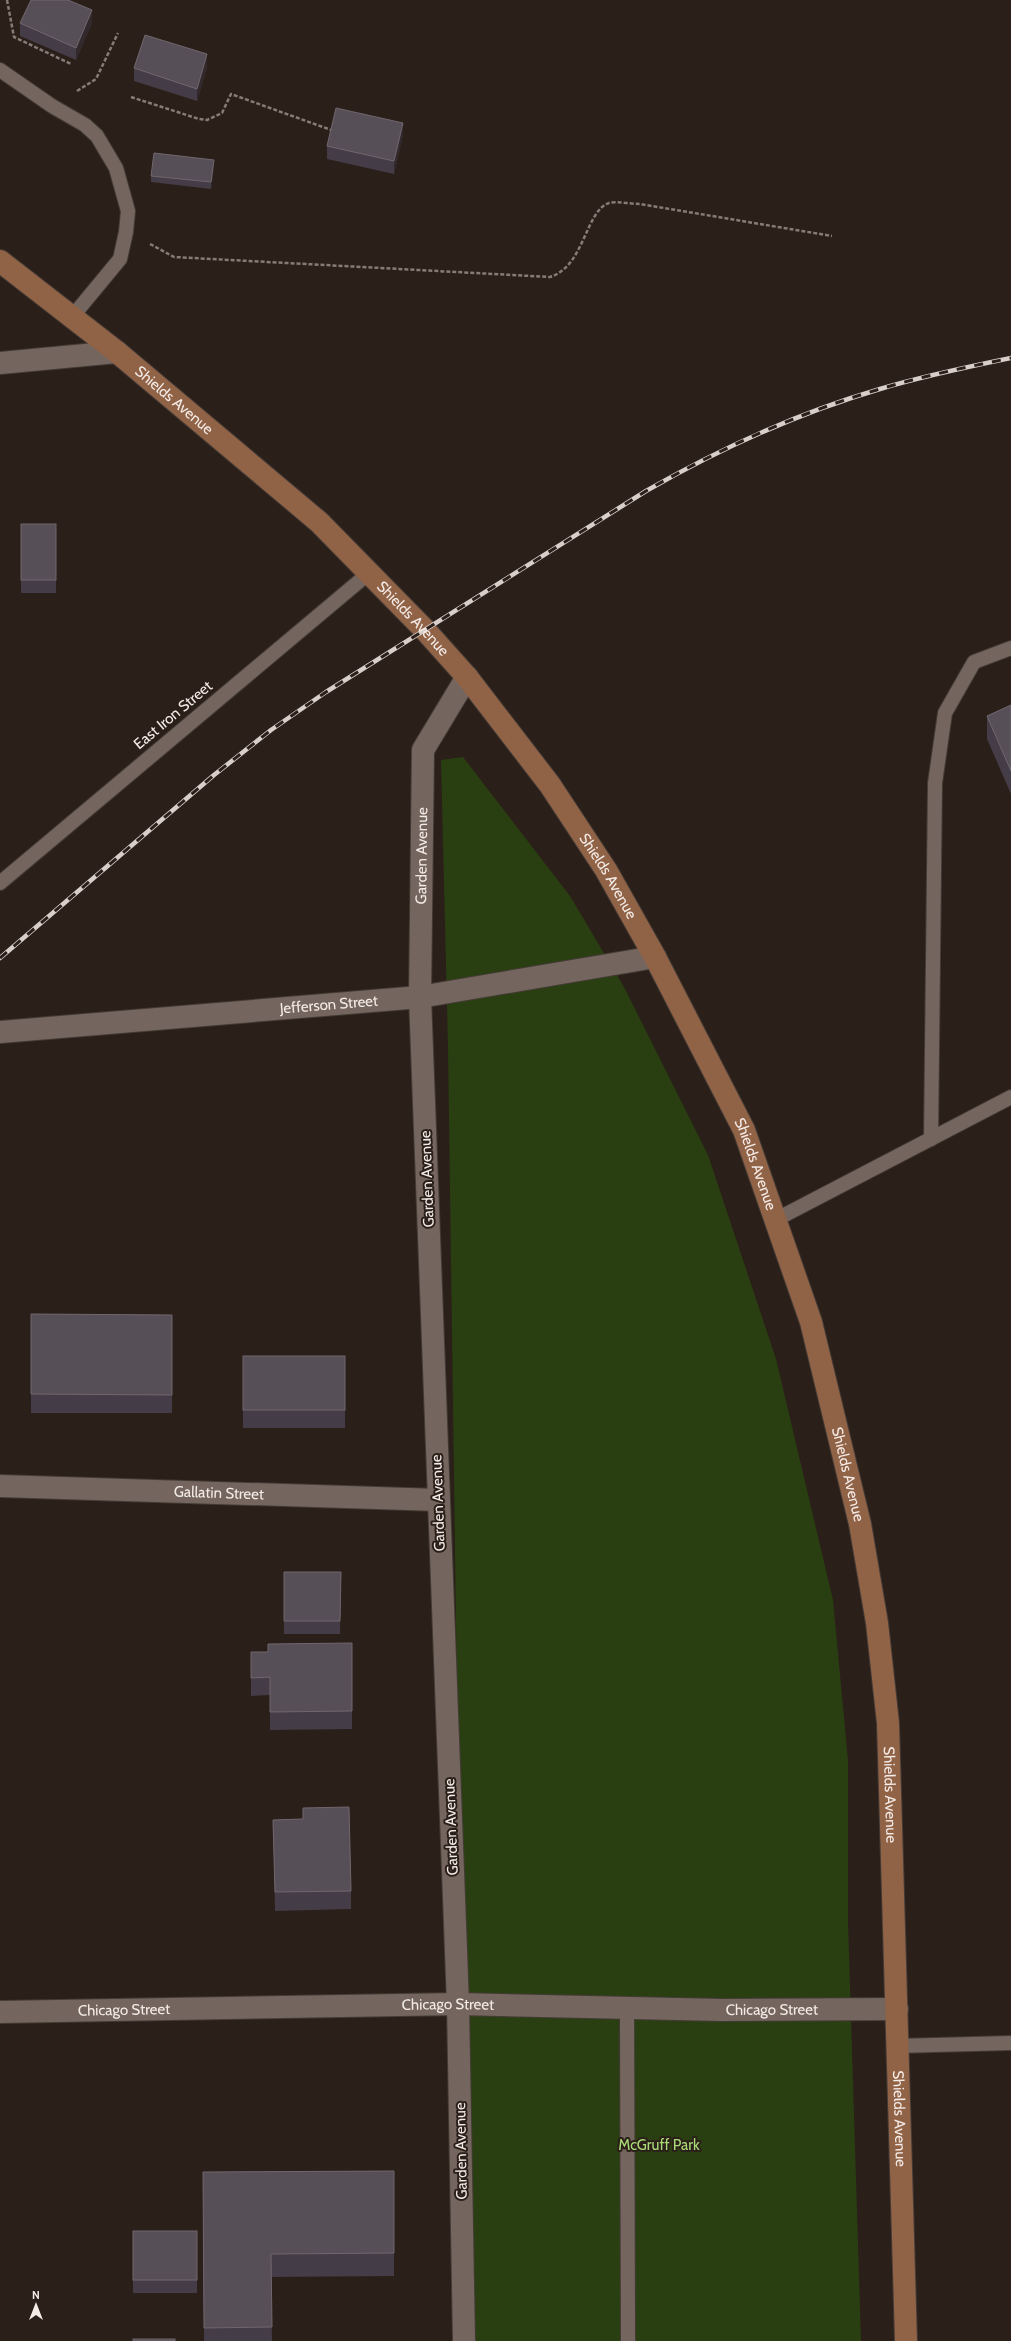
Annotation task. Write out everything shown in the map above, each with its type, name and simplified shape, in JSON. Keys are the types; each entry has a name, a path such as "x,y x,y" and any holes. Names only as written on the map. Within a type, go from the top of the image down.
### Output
{"main road":[{"name":"Shields Avenue","path":"0,261 117,352 319,522 467,677 550,785 606,870 655,957 744,1130 811,1322 860,1524 877,1623 888,1723 897,2009 896,2046 906,2341"}],"street":[{"path":"0,363 117,352"},
{"name":"Garden Avenue","path":"464,2341 458,2004 420,997 423,750 467,677"},
{"name":"Jefferson Street","path":"0,1032 420,997 655,957"},
{"name":"Gallatin Street","path":"0,1486 438,1500"},
{"name":"Chicago Street","path":"0,2012 458,2004 627,2009 897,2009"}],"lane":[{"path":"0,70 52,106 84,125 97,136 116,168 128,211 126,232 120,259 72,317"},
{"name":"East Iron Street","path":"0,883 369,573"},
{"path":"931,1139 935,783 945,713 974,662 1011,648"},
{"path":"775,1220 1011,1097"},
{"path":"627,2009 628,2341"},
{"path":"896,2046 1011,2042"}],"path":[{"path":"7,0 14,37 71,64"},
{"path":"52,106 96,79 118,33"},
{"path":"131,97 199,119 207,120 222,114 231,94 334,131"},
{"path":"126,232 174,257 550,277 558,274 568,266 582,245 598,212 609,203 640,204 832,236"}],"green space":[{"name":"McGruff Park","path":"463,757 570,896 624,987 708,1155 776,1359 833,1600 848,1761 848,1921 861,2341 466,2341 448,1046 441,760"}],"building":[{"path":"31,0 68,0 92,10 76,48 20,23"},
{"path":"145,35 207,54 197,89 134,68"},
{"path":"336,108 403,123 394,161 327,146"},
{"path":"154,153 214,160 211,182 151,176"},
{"path":"21,524 56,524 56,580 21,580"},
{"path":"1011,705 1011,771 987,716"},
{"path":"31,1314 172,1315 172,1395 31,1394"},
{"path":"243,1356 345,1356 345,1410 243,1410"},
{"path":"284,1572 341,1572 340,1621 284,1621"},
{"path":"352,1643 352,1711 270,1712 270,1677 251,1678 251,1652 268,1652 268,1644"},
{"path":"349,1807 351,1891 275,1892 273,1820 303,1819 303,1808"},
{"path":"394,2171 394,2253 271,2254 272,2327 204,2328 203,2172"},
{"path":"133,2231 197,2231 197,2280 133,2280"},
{"path":"133,2339 175,2339 175,2341 133,2341"}],"railway":[{"path":"0,958 214,775 271,730 326,692 646,491 731,446 819,409 912,380 1011,358"}]}
